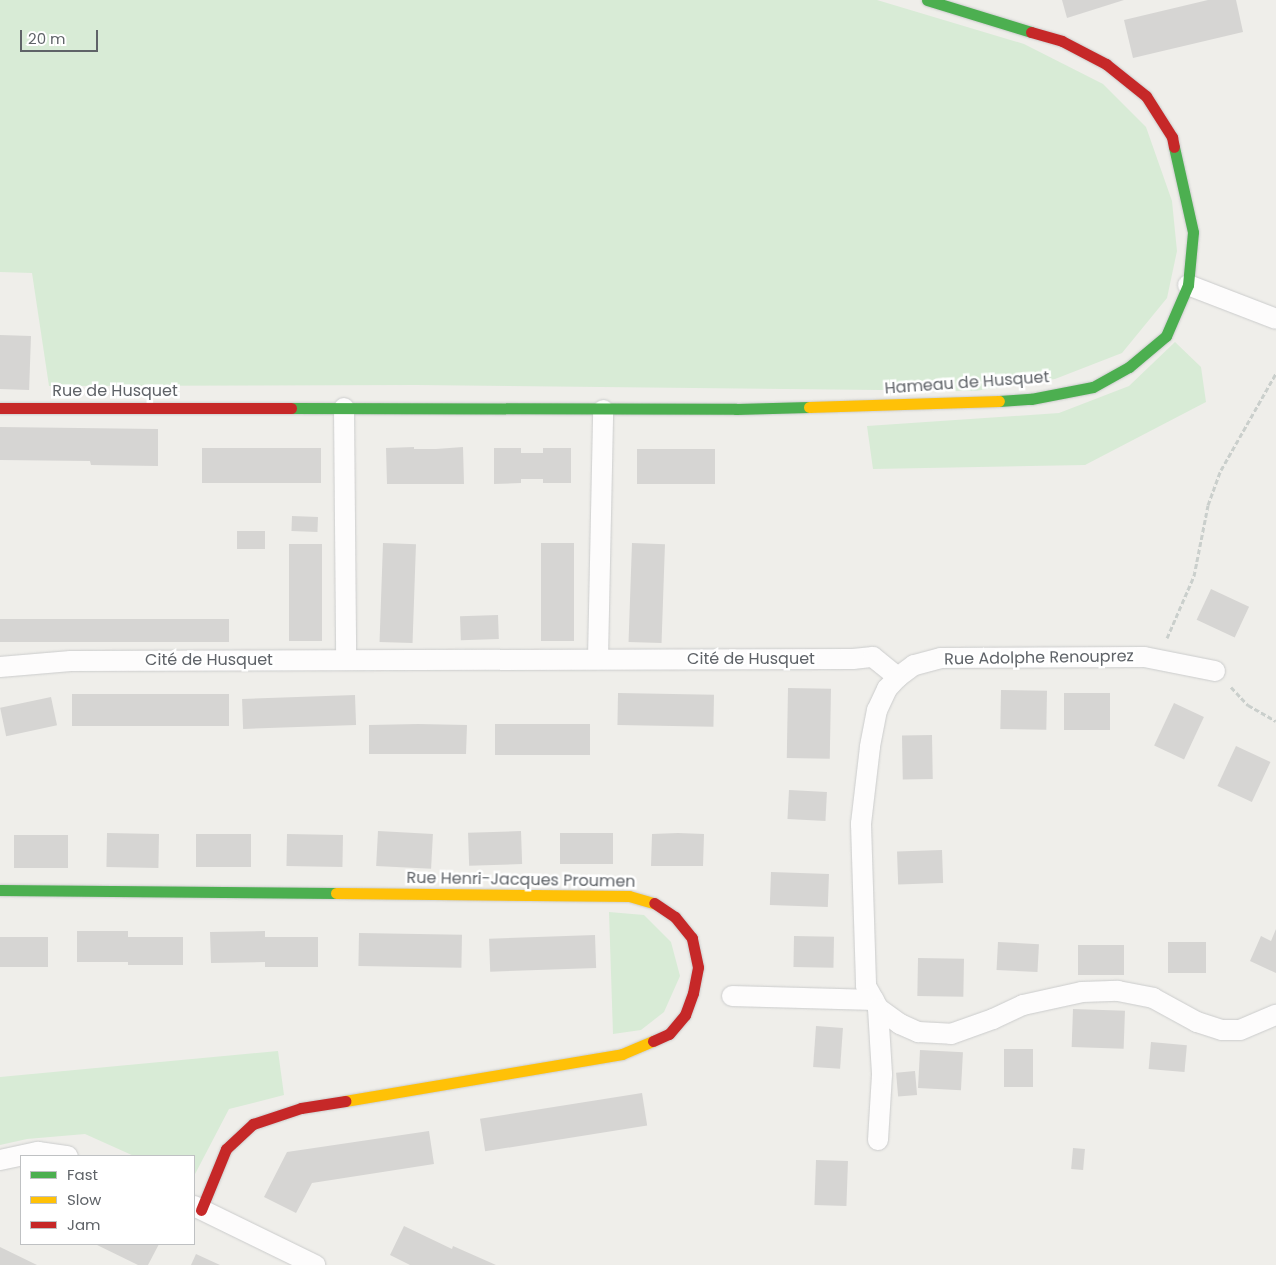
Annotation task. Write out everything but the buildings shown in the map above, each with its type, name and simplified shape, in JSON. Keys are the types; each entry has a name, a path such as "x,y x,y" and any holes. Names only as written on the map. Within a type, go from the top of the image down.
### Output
{"street":[{"name":"Hameau de Husquet","path":"602,410 736,409 962,403 1031,399 1093,387 1129,367 1166,336 1188,285 1193,232 1184,183 1172,137 1146,96 1106,64 1062,41 927,0"},
{"path":"1188,285 1276,319"},
{"name":"Rue de Husquet","path":"0,408 344,408"},
{"path":"346,659 344,408 602,410 598,658"},
{"name":"Rue Adolphe Renouprez","path":"878,1140 882,1074 876,1004 866,986 861,824 870,747 877,710 887,689 898,676 914,664 941,658 1144,656 1215,671"},
{"name":"Cité de Husquet","path":"0,667 71,661 598,658 853,660 873,657 898,676"},
{"name":"Rue Henri-Jacques Proumen","path":"0,890 629,896 653,902 675,918 692,938 698,967 693,993 685,1015 668,1034 622,1054 300,1108 253,1124 226,1149 198,1208"},
{"path":"732,996 876,1004 900,1024 918,1032 951,1034 993,1019 1023,1004 1082,992 1118,991 1152,998 1197,1022 1222,1030 1240,1030 1276,1015"},
{"path":"24,1155 38,1152 60,1155"},
{"path":"0,1160 20,1156"},
{"path":"198,1208 315,1265"}],"path":[{"name":"Rue Adolphe Renouprez","path":"1157,659 1194,576 1208,505 1221,470 1276,373"},
{"path":"1215,671 1248,705 1276,721"}],"green space":[{"path":"0,0 877,0 1024,44 1103,84 1146,127 1172,201 1177,251 1167,298 1122,353 1055,379 975,391 416,385 49,386 32,273 0,272"},
{"path":"1175,342 1201,367 1206,402 1085,465 873,469 867,426 1059,413 1129,386"},
{"path":"609,912 644,915 671,942 680,976 664,1012 641,1030 613,1034"},
{"path":"278,1051 284,1095 229,1109 195,1174 195,1155 132,1155 85,1134 27,1139 0,1145 0,1077"}],"traffic: fast":[{"path":"927,0 1031,32"},
{"path":"999,401 1031,399 1093,387 1129,367 1166,336 1188,285 1193,232 1174,147"},
{"path":"291,408 736,409 809,407"},
{"path":"0,890 336,893"}],"traffic: slow":[{"path":"809,407 999,401"},
{"path":"336,893 629,896 654,903"},
{"path":"345,1101 622,1054 653,1041"}],"traffic: jam":[{"path":"1031,32 1062,41 1106,64 1146,96 1172,137 1174,147"},
{"path":"0,408 291,408"},
{"path":"653,1041 669,1034 685,1015 693,993 698,967 692,938 675,917 654,903"},
{"path":"201,1210 226,1149 253,1124 301,1108 345,1101"}]}
